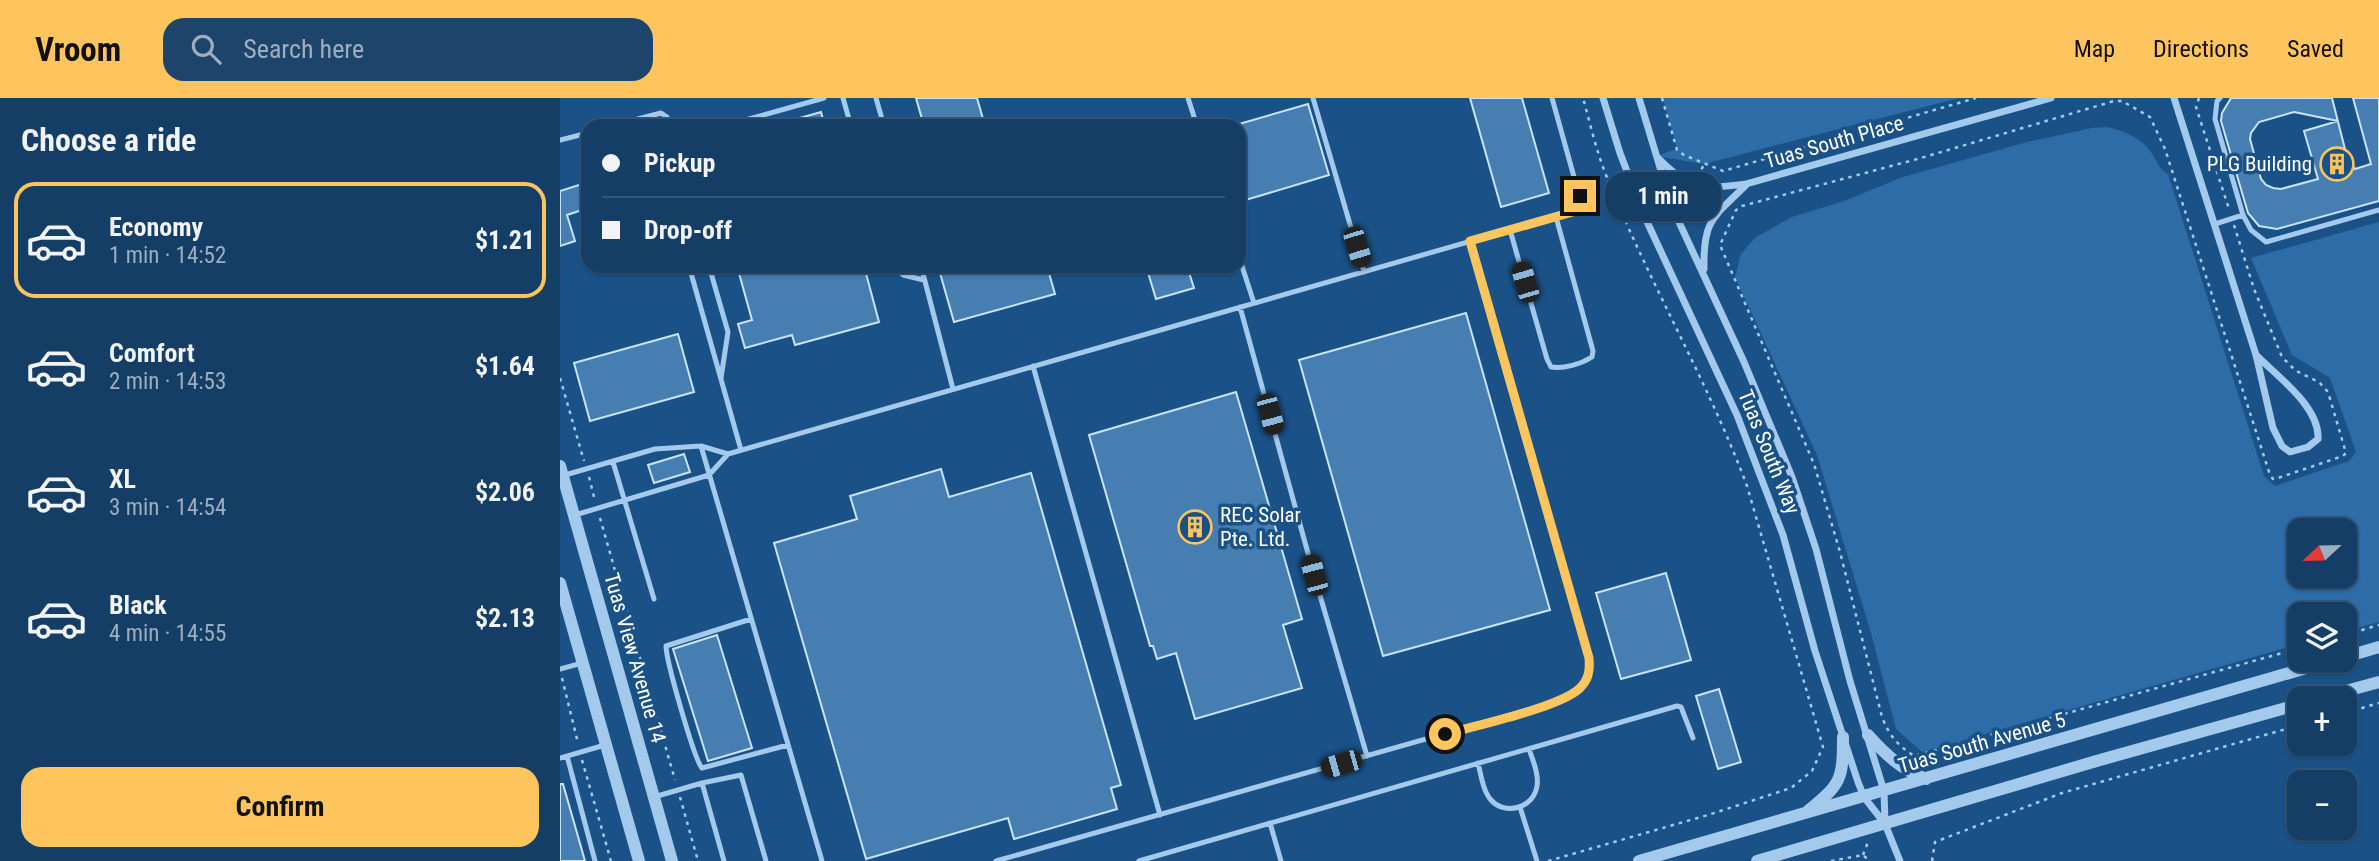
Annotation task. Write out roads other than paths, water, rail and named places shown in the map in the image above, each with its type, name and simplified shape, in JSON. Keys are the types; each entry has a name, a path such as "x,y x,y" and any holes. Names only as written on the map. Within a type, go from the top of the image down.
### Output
{"street":[{"name":"Tuas South Way","path":"1603,98 1642,211 1737,415 1783,536 1815,651 1864,797 1885,824 1900,861"},
{"name":"Tuas South Way","path":"1639,98 1672,207 1704,272 1792,477 1816,549 1850,681 1884,791 1885,824"},
{"name":"Tuas South Place","path":"1656,156 1675,176 1695,186 1717,188 1746,184 2052,98"},
{"path":"2174,98 2256,355 2267,407 2282,446 2290,452 2308,447 2318,439 2315,418 2307,406 2256,355"},
{"name":"Tuas South Place","path":"1704,272 1703,243 1710,220 1746,184"},
{"name":"Tuas View Avenue 14","path":"561,471 672,861"},
{"path":"560,583 639,861"},
{"path":"2357,653 2379,647"},
{"name":"Tuas South Avenue 5","path":"1639,861 2293,672"},
{"path":"2357,688 2379,682"},
{"path":"1757,861 2287,708"},
{"path":"1868,735 1896,764 1913,775 1926,779"},
{"path":"1805,814 1839,782 1843,761 1843,737"}],"lane":[{"path":"749,119 824,98"},
{"path":"842,98 849,119"},
{"path":"876,98 882,119"},
{"path":"1188,98 1195,119"},
{"path":"1313,98 1364,272"},
{"path":"574,515 709,475 728,454 741,450 1576,211 1581,206 1552,98"},
{"path":"2220,98 2217,101 2215,119 2243,215 2251,230 2266,242 2379,210"},
{"path":"635,119 665,114 667,119"},
{"path":"560,140 581,134"},
{"path":"2215,224 2243,215"},
{"path":"1510,230 1547,359 1551,367 1574,365 1588,360 1593,351 1556,217"},
{"path":"996,861 1549,705 1569,697 1586,681 1590,670 1589,658 1470,241"},
{"path":"691,273 741,450"},
{"path":"711,273 728,332 721,381"},
{"path":"901,273 924,280"},
{"path":"922,273 953,389"},
{"path":"1244,273 1254,303"},
{"path":"1240,307 1367,756"},
{"path":"1033,366 1160,815"},
{"path":"561,471 586,470 655,449 701,446 728,454"},
{"path":"701,446 822,861"},
{"path":"613,462 654,599"},
{"path":"751,619 666,646 685,721 698,764 702,768 788,745"},
{"path":"560,670 582,663"},
{"path":"1139,861 1677,706 1681,707 1693,738"},
{"path":"560,758 605,745"},
{"path":"1478,764 1491,800 1504,808 1520,807 1532,797 1537,784 1529,749"},
{"path":"567,756 595,861"},
{"path":"654,797 741,775 766,861"},
{"path":"702,783 724,861"},
{"path":"1520,807 1537,861"},
{"path":"1270,823 1280,859"}],"place":[{"name":"PLG Building","path":"2337,164"},
{"name":"REC Solar Pte. Ltd.","path":"1195,527"}]}
